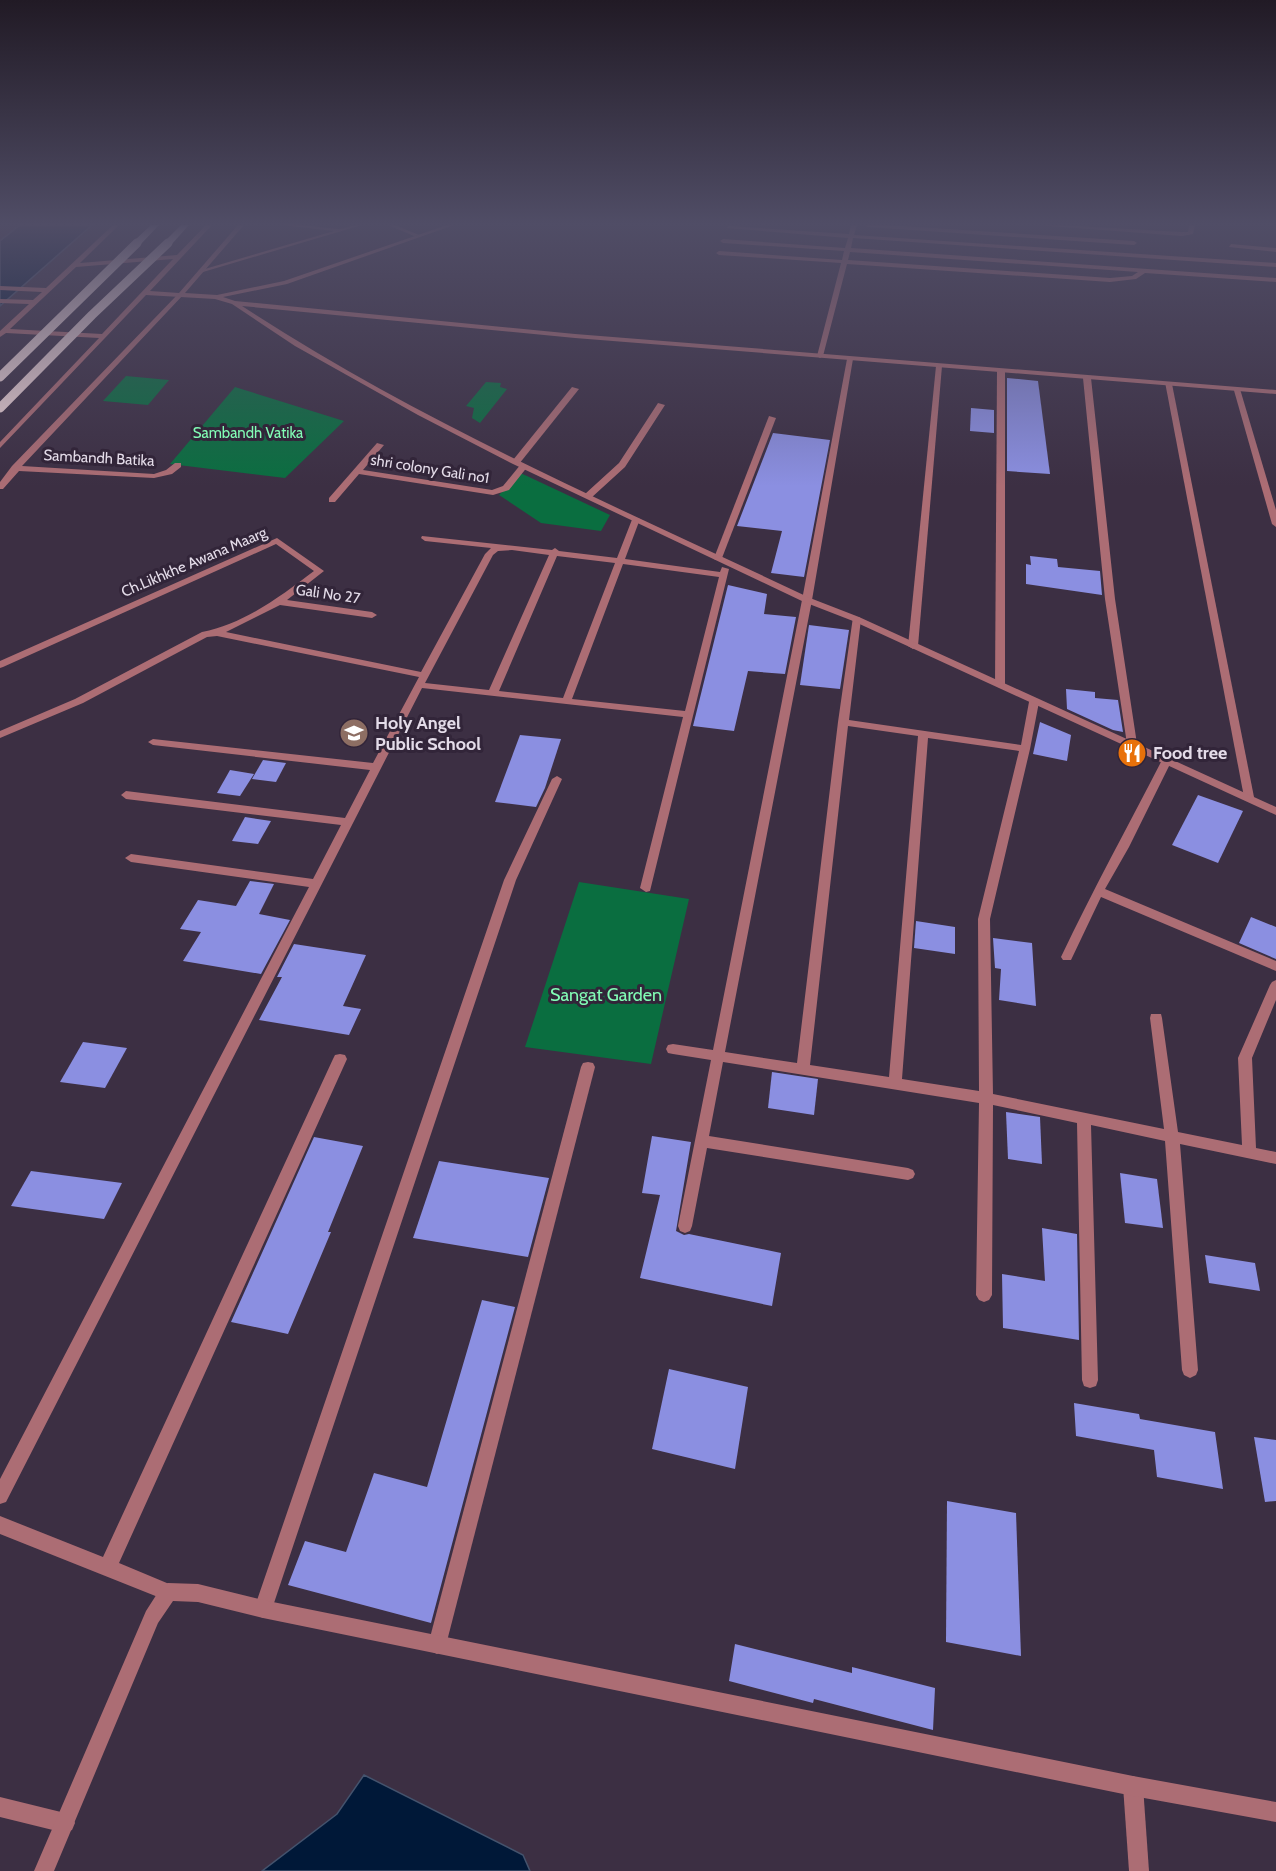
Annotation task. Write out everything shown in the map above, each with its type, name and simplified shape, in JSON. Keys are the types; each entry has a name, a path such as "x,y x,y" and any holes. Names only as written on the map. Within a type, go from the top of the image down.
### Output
{"highway":[{"path":"0,377 66,312"},
{"path":"0,408 95,312"}],"street":[{"path":"2,333 23,312"},
{"path":"0,446 127,312"},
{"path":"0,487 15,468 164,312"},
{"path":"247,312 314,355 520,464 807,600 856,619 1276,811"},
{"path":"330,312 820,357 1276,392"},
{"path":"820,357 831,312"},
{"path":"2,333 105,336"},
{"path":"685,1226 807,600 850,359"},
{"path":"913,646 939,366"},
{"path":"1000,685 1001,371"},
{"path":"1087,378 1110,599 1132,744"},
{"path":"1168,384 1249,798"},
{"name":"shri colony Gali no1","path":"357,471 493,492 506,488 520,464 575,389"},
{"path":"1236,389 1276,524"},
{"path":"588,496 622,465 661,405"},
{"path":"646,888 723,575 722,560 772,418"},
{"name":"shri colony Gali no1","path":"332,500 380,445"},
{"name":"Sambandh Batika","path":"15,468 154,476 169,472 178,465"},
{"path":"567,702 636,519"},
{"path":"425,538 555,551 723,575"},
{"name":"Ch.Likhkhe Awana Maarg","path":"0,665 67,633 210,573 277,541 320,571 279,602 217,633 205,634 194,639 79,701 0,735"},
{"path":"0,1496 421,680 489,554 504,547"},
{"path":"493,693 555,551"},
{"name":"Gali No 27","path":"279,602 372,615"},
{"path":"803,1068 856,619"},
{"path":"217,633 421,680 493,693 689,715"},
{"path":"984,1295 986,1098 984,919 1034,702"},
{"path":"843,722 1025,749"},
{"path":"895,1083 923,735"},
{"path":"153,742 376,767"},
{"path":"1067,957 1098,891 1167,760"},
{"path":"264,1609 510,880 557,779"},
{"path":"126,795 348,822"},
{"path":"131,858 316,884"},
{"path":"1098,891 1276,966"},
{"path":"1249,1152 1245,1059 1276,985"},
{"path":"1156,1018 1172,1136 1190,1370"},
{"path":"674,1049 986,1098 1276,1158"},
{"path":"108,1567 340,1059"},
{"path":"438,1645 588,1067"},
{"path":"1084,1119 1090,1380"},
{"path":"702,1141 908,1174"},
{"path":"0,1525 168,1592 198,1593 438,1645 1132,1786 1276,1812"},
{"path":"44,1871 152,1617 168,1592"},
{"path":"1132,1786 1140,1871"},
{"path":"0,1807 65,1822"}],"green space":[{"path":"126,376 169,380 148,405 103,401"},
{"path":"486,382 501,383 500,387 507,389 480,423 472,418 474,408 466,406"},
{"name":"Sambandh Vatika","path":"235,387 344,421 285,478 170,464"},
{"path":"520,473 610,515 601,531 541,523 499,495"},
{"name":"Sangat Garden","path":"579,882 689,899 651,1064 525,1047"}],"water":[{"path":"364,1775 523,1855 530,1871 262,1871 337,1814"}],"building":[{"path":"1007,378 1038,381 1050,474 1007,471"},
{"path":"971,408 994,410 994,433 970,431"},
{"path":"773,433 830,440 804,577 771,573 782,531 737,526"},
{"path":"1030,556 1057,559 1058,567 1100,571 1102,595 1026,584 1026,564 1031,565"},
{"path":"728,585 767,594 764,614 796,617 785,674 748,671 734,731 693,726"},
{"path":"809,625 849,630 840,689 800,685"},
{"path":"1066,689 1095,692 1095,698 1118,700 1123,732 1113,730 1067,709"},
{"path":"1040,722 1071,735 1067,761 1033,754"},
{"path":"520,735 561,739 545,788 536,807 495,802"},
{"path":"263,760 286,763 276,782 252,779"},
{"path":"230,770 254,774 240,796 217,793"},
{"path":"1198,795 1243,811 1218,863 1172,845"},
{"path":"245,817 271,821 258,844 232,841"},
{"path":"250,881 274,884 259,914 290,920 261,974 183,961 201,932 180,929 198,900 236,906"},
{"path":"1251,917 1276,927 1276,959 1239,943"},
{"path":"916,921 955,927 955,954 914,948"},
{"path":"993,938 1032,943 1036,1006 999,1000 1001,969 995,968"},
{"path":"294,944 366,955 343,1006 361,1009 349,1035 259,1020 282,977 277,977"},
{"path":"83,1042 127,1048 105,1088 60,1082"},
{"path":"772,1072 818,1079 814,1115 768,1108"},
{"path":"1006,1112 1040,1117 1042,1164 1008,1159"},
{"path":"652,1136 691,1142 676,1231 684,1235 689,1234 781,1253 772,1306 640,1278 660,1195 642,1193"},
{"path":"314,1137 363,1146 328,1232 331,1232 288,1334 231,1322"},
{"path":"439,1161 549,1178 528,1257 413,1238"},
{"path":"31,1171 122,1183 104,1219 11,1206"},
{"path":"1120,1173 1157,1179 1163,1228 1125,1223"},
{"path":"1042,1228 1077,1234 1079,1340 1003,1328 1002,1274 1045,1281"},
{"path":"1205,1255 1255,1263 1260,1291 1209,1283"},
{"path":"482,1300 515,1307 431,1623 288,1585 305,1541 346,1552 374,1473 427,1487"},
{"path":"669,1369 748,1387 735,1469 652,1449"},
{"path":"1074,1403 1139,1414 1140,1419 1215,1432 1223,1489 1157,1477 1154,1450 1076,1436"},
{"path":"1254,1437 1276,1440 1276,1501 1265,1502"},
{"path":"947,1501 1016,1513 1021,1656 946,1642"},
{"path":"735,1644 852,1673 852,1667 935,1688 933,1730 814,1699 813,1703 729,1681"}],"place":[{"name":"Holy Angel Public School","path":"354,733"},
{"name":"Food tree","path":"1132,753"}]}
